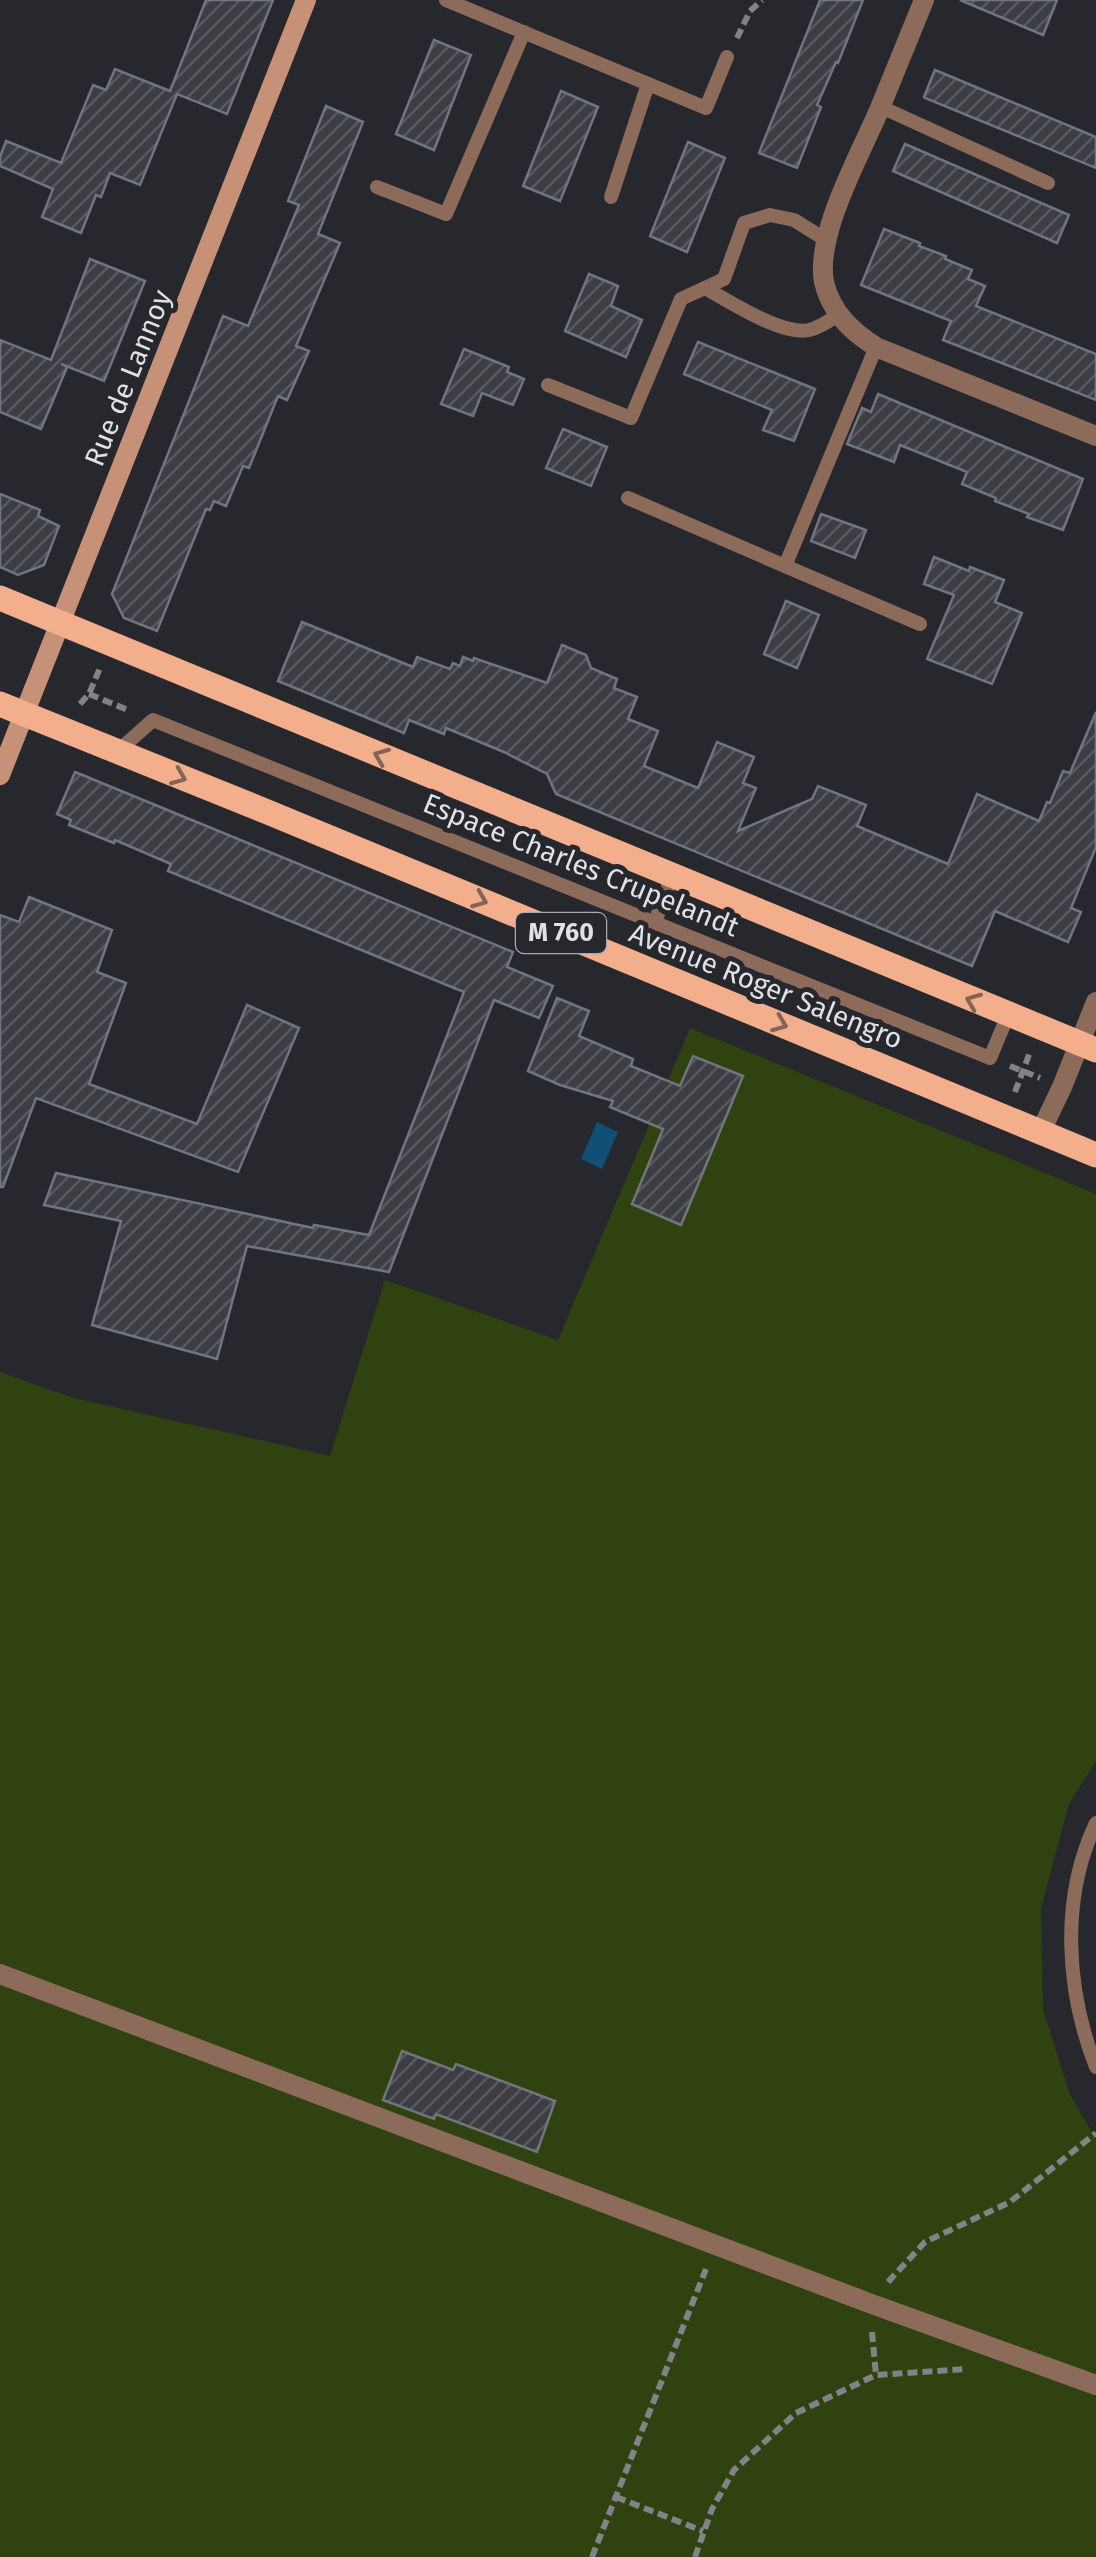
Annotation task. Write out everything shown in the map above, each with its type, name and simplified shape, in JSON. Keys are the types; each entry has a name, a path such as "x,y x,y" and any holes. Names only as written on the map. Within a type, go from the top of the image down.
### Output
{"main road":[{"name":"Rue de Lannoy","path":"0,775 12,708 60,623 306,0"},
{"path":"0,598 1088,1046"},
{"name":"Avenue Roger Salengro","path":"12,708 1096,1155"}],"street":[{"path":"924,0 833,218 822,261 824,282 838,315 863,339 1096,436"},
{"path":"1040,1133 1088,1046 1096,1002"},
{"path":"0,1974 868,2303 1096,2385"}],"lane":[{"path":"446,0 706,108 727,57"},
{"path":"378,187 446,214 524,32"},
{"path":"611,197 648,84"},
{"path":"880,107 1048,183"},
{"path":"548,385 631,418 681,299 724,279 744,223 770,215 794,220 826,240"},
{"path":"705,288 768,322 802,331 814,330 838,315"},
{"path":"786,566 876,346"},
{"path":"628,498 920,624"},
{"path":"117,752 153,720"},
{"name":"Espace Charles Crupelandt","path":"153,720 990,1058 1008,1015"},
{"path":"655,922 672,876"},
{"path":"1096,1822 1077,1878 1071,1954 1078,2007 1096,2068"}],"path":[{"path":"727,57 750,11 762,0"},
{"path":"69,716 90,694 104,659"},
{"path":"90,694 153,720"},
{"path":"1013,1098 1034,1039"},
{"path":"876,2375 868,2303 926,2242 1010,2202 1096,2133"},
{"path":"592,2557 716,2245"},
{"path":"695,2557 712,2509 734,2470 796,2413 876,2375 974,2369"},
{"path":"616,2497 704,2531"}],"green space":[{"path":"690,1028 1096,1194 1096,1761 1069,1804 1041,1908 1043,2009 1070,2095 1096,2139 1096,2557 0,2557 0,1372 74,1398 330,1456 385,1280 558,1340"}],"water":[{"path":"597,1122 618,1132 602,1169 581,1159"}],"building":[{"path":"206,0 273,0 227,114 177,94 140,185 110,173 101,197 96,195 81,233 42,217 53,189 0,166 6,141 61,163 93,85 106,90 115,69 170,91"},
{"path":"820,0 863,0 817,105 821,107 797,168 759,153"},
{"path":"960,0 1057,0 1043,35"},
{"path":"434,40 471,55 434,150 396,134"},
{"path":"935,70 1096,137 1096,168 925,98"},
{"path":"561,91 598,107 560,201 523,186"},
{"path":"326,106 363,122 318,234 340,243 296,346 309,351 287,400 278,396 249,468 243,466 226,506 214,501 210,510 206,509 157,631 124,618 112,594 223,316 248,326 299,205 288,201"},
{"path":"688,142 725,158 687,252 650,236"},
{"path":"905,144 1069,215 1057,243 893,171"},
{"path":"884,229 972,270 968,279 985,286 976,306 1096,354 1096,400 943,340 951,321 861,285"},
{"path":"90,259 145,281 104,381 61,364 67,367 41,429 0,412 0,340 51,360"},
{"path":"589,274 618,286 611,306 642,320 626,357 565,331"},
{"path":"698,342 815,389 794,441 763,430 772,410 684,374"},
{"path":"464,349 509,367 507,372 524,379 513,405 482,393 473,416 441,404"},
{"path":"878,394 1083,479 1063,530 1027,517 1029,514 962,484 967,472 900,445 894,462 847,444 862,408 871,412"},
{"path":"563,429 607,447 591,486 546,468"},
{"path":"0,494 40,510 38,516 59,526 44,565 18,575 0,567"},
{"path":"821,514 866,530 855,558 811,541"},
{"path":"934,557 1004,580 995,602 1022,613 992,684 927,659 954,595 924,584"},
{"path":"786,601 819,615 797,668 764,654"},
{"path":"302,622 413,667 417,657 450,669 453,663 460,666 463,657 473,661 474,658 547,683 562,645 586,655 591,668 617,679 614,688 637,697 628,719 658,731 644,766 698,788 717,742 754,757 743,783 756,788 738,831 812,799 818,786 866,805 857,826 948,864 977,794 1039,821 1063,771 1070,773 1096,712 1096,847 1071,908 1081,912 1068,942 995,911 972,966 556,794 547,774 446,728 444,734 409,720 404,733 278,681"},
{"path":"75,772 513,952 507,967 553,986 539,1018 494,1000 389,1272 247,1246 217,1359 92,1325 121,1221 44,1205 56,1173 313,1228 314,1225 369,1235 464,992 168,871 171,864 115,840 114,843 69,825 71,820 57,814"},
{"path":"29,897 112,930 97,972 126,983 89,1084 197,1124 247,1005 299,1028 238,1172 36,1098 0,1187 0,915 19,922"},
{"path":"557,998 589,1011 579,1036 633,1059 631,1066 680,1086 693,1056 743,1076 681,1225 632,1204 663,1129 610,1107 613,1101 528,1071"},
{"path":"402,2051 453,2070 456,2064 555,2101 537,2152 436,2114 434,2119 383,2100"}]}
